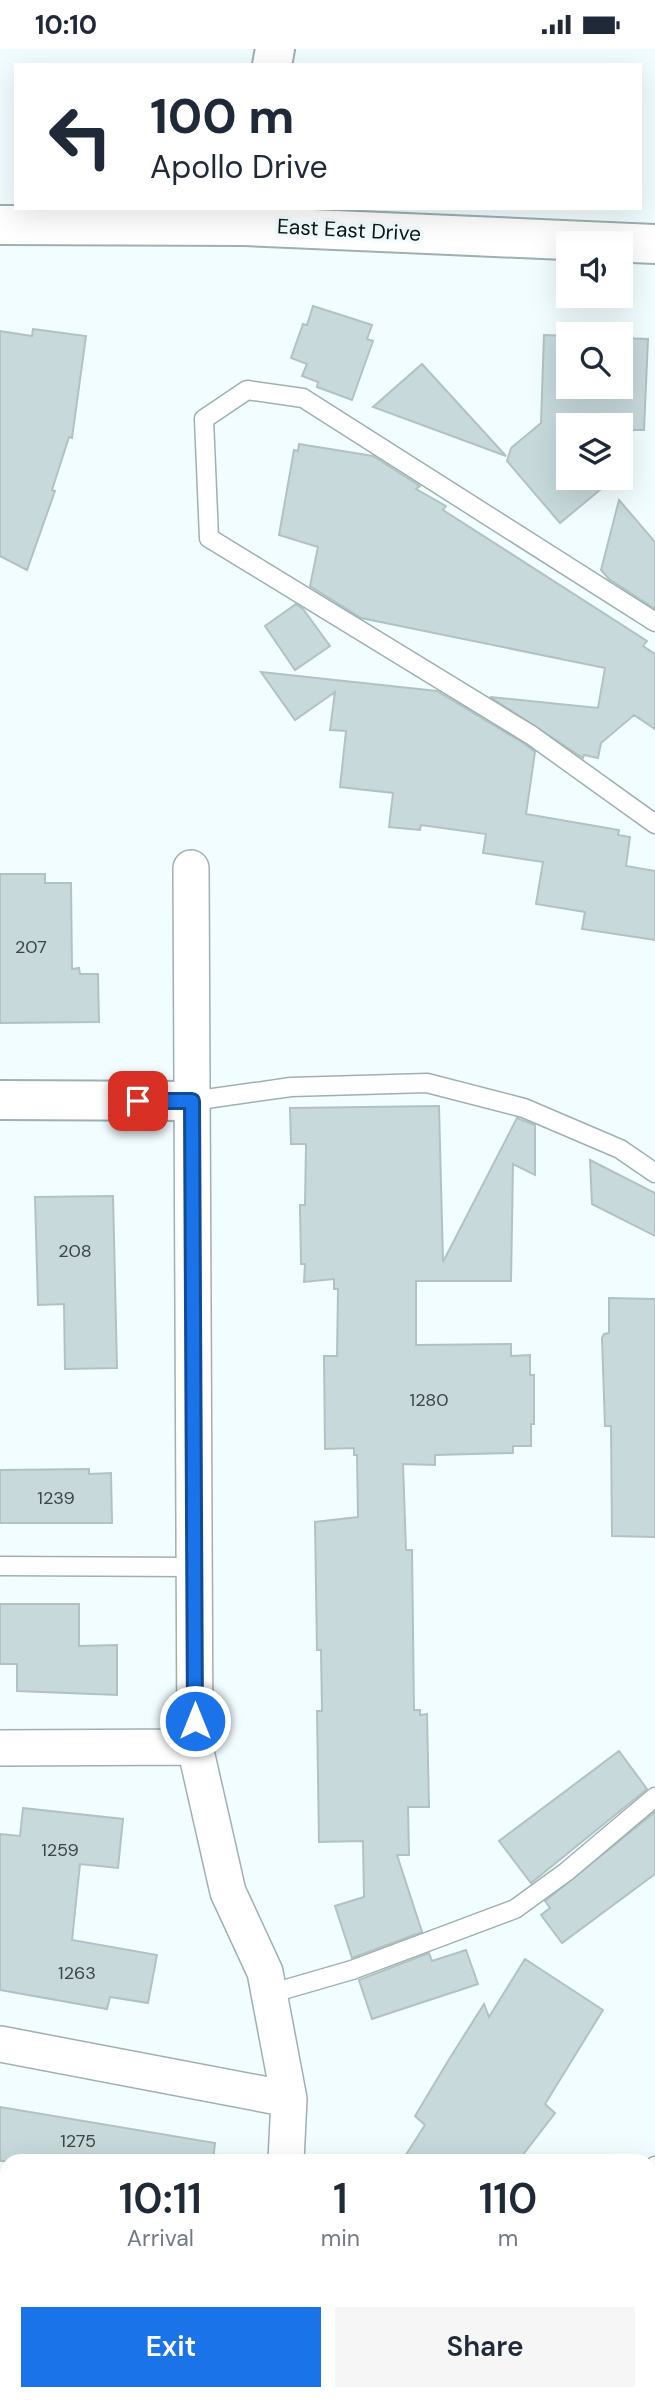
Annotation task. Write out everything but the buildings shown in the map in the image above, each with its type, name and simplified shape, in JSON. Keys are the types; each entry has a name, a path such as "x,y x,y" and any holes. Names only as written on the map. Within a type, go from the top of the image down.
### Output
{"street":[{"name":"East East Drive","path":"0,225 247,217 655,244"},
{"path":"191,868 195,1747 228,1892 265,1972 289,2099 286,2154"},
{"path":"0,1100 192,1101"},
{"path":"0,1748 195,1747"},
{"path":"0,2044 289,2099"}],"lane":[{"path":"655,622 303,398 247,390 204,419 209,538 531,735 655,824"},
{"path":"192,1101 290,1087 427,1083 524,1108 620,1149 655,1173"},
{"path":"0,1566 194,1567"},
{"path":"269,1994 352,1970 515,1909 566,1872 655,1797"}],"route":[{"path":"138,1101 192,1101 195,1721"}]}
